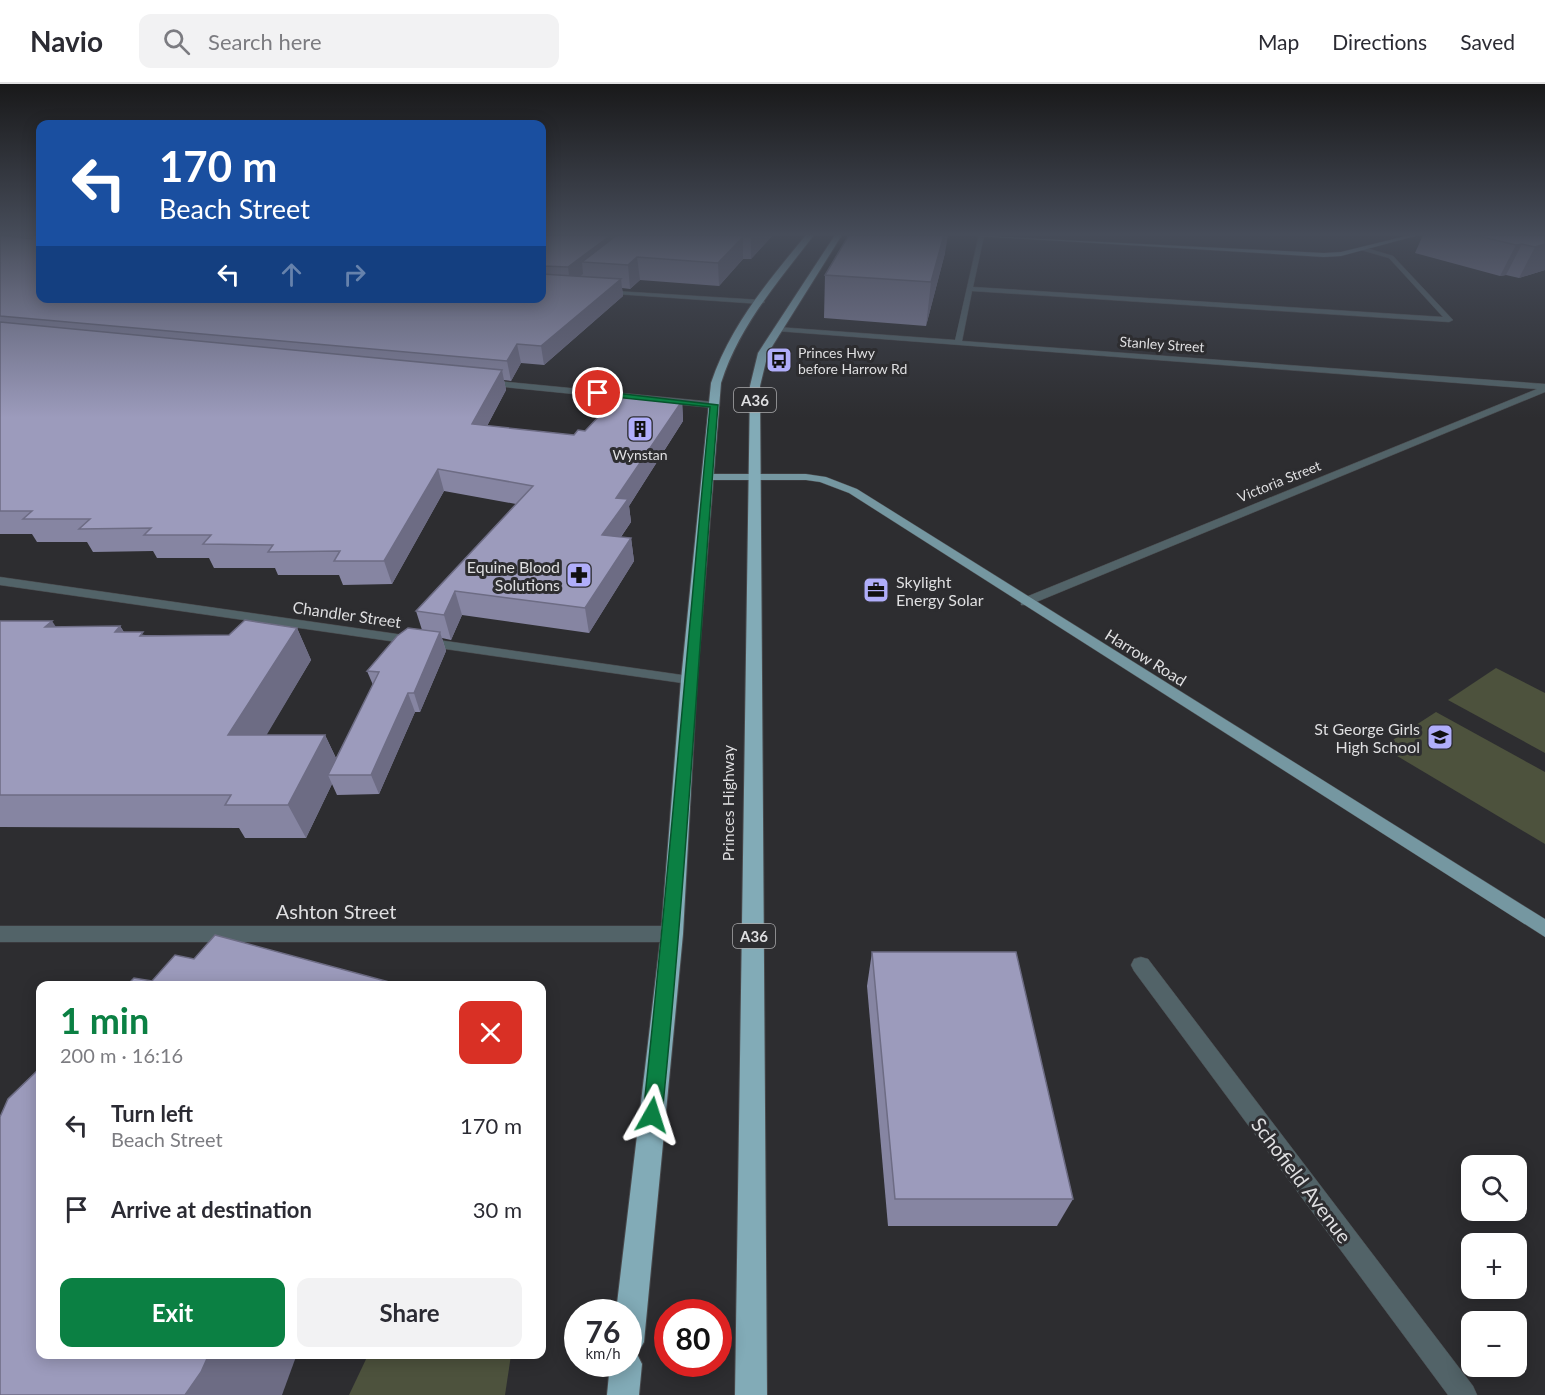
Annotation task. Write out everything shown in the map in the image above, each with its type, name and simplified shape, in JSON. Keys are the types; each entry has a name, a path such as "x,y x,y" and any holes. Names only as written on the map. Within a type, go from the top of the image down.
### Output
{"highway":[{"name":"A36","path":"633,1299 672,934 690,680 710,477 716,383 725,357 765,296"},
{"name":"Princes Highway","path":"751,1395 755,386 763,353 798,296"},
{"path":"623,1395 625,1377"}],"main road":[{"name":"Harrow Road","path":"710,477 814,478 853,491 1024,602 1545,928"}],"street":[{"path":"680,296 761,302"},
{"path":"958,342 968,296"},
{"path":"1081,296 1449,320 1427,296"},
{"name":"Stanley Street","path":"777,328 1545,388"},
{"path":"477,382 714,405"},
{"name":"Victoria Street","path":"1024,602 1545,388"},
{"name":"Chandler Street","path":"0,581 690,680"},
{"name":"Ashton Street","path":"0,934 672,934"},
{"name":"Schofield Avenue","path":"1141,965 1464,1395"}],"green space":[{"path":"1496,668 1545,693 1545,753 1448,700"},
{"path":"1436,712 1545,772 1545,844 1382,747"},
{"path":"366,1359 510,1359 505,1395 349,1395"}],"building":[{"path":"0,296 36,296 36,303 546,303 546,296 600,296 541,346 517,344 507,361 0,316"},
{"path":"0,322 502,370 472,424 574,435 578,430 585,431 618,396 682,401 616,498 628,499 602,535 631,538 585,608 455,591 444,615 416,611 533,486 438,469 384,561 334,561 340,551 268,552 273,545 203,544 211,535 144,535 151,528 79,529 90,519 23,519 32,511 0,511"},
{"path":"245,620 297,628 228,735 325,735 288,805 225,805 231,795 0,795 0,621 52,621 45,627 120,626 115,632 143,632 140,636 229,635"},
{"path":"408,628 440,632 414,693 408,693 371,775 328,775 379,672 367,671 397,636"},
{"path":"215,935 385,981 152,981 175,955 194,959"},
{"path":"872,952 1016,952 1073,1199 895,1199"},
{"path":"134,978 152,981 131,981"},
{"path":"36,1072 36,1359 207,1359 185,1395 0,1395 0,1117 8,1099"}],"place":[{"name":"Princes Hwy before Harrow Rd","path":"779,360"},
{"name":"Wynstan","path":"640,429"},
{"name":"Equine Blood Solutions","path":"579,575"},
{"name":"Skylight Energy Solar","path":"876,590"},
{"name":"St George Girls High School","path":"1440,737"}],"route":[{"path":"598,393 714,405 710,477 690,680 672,934 652,1115"}]}
